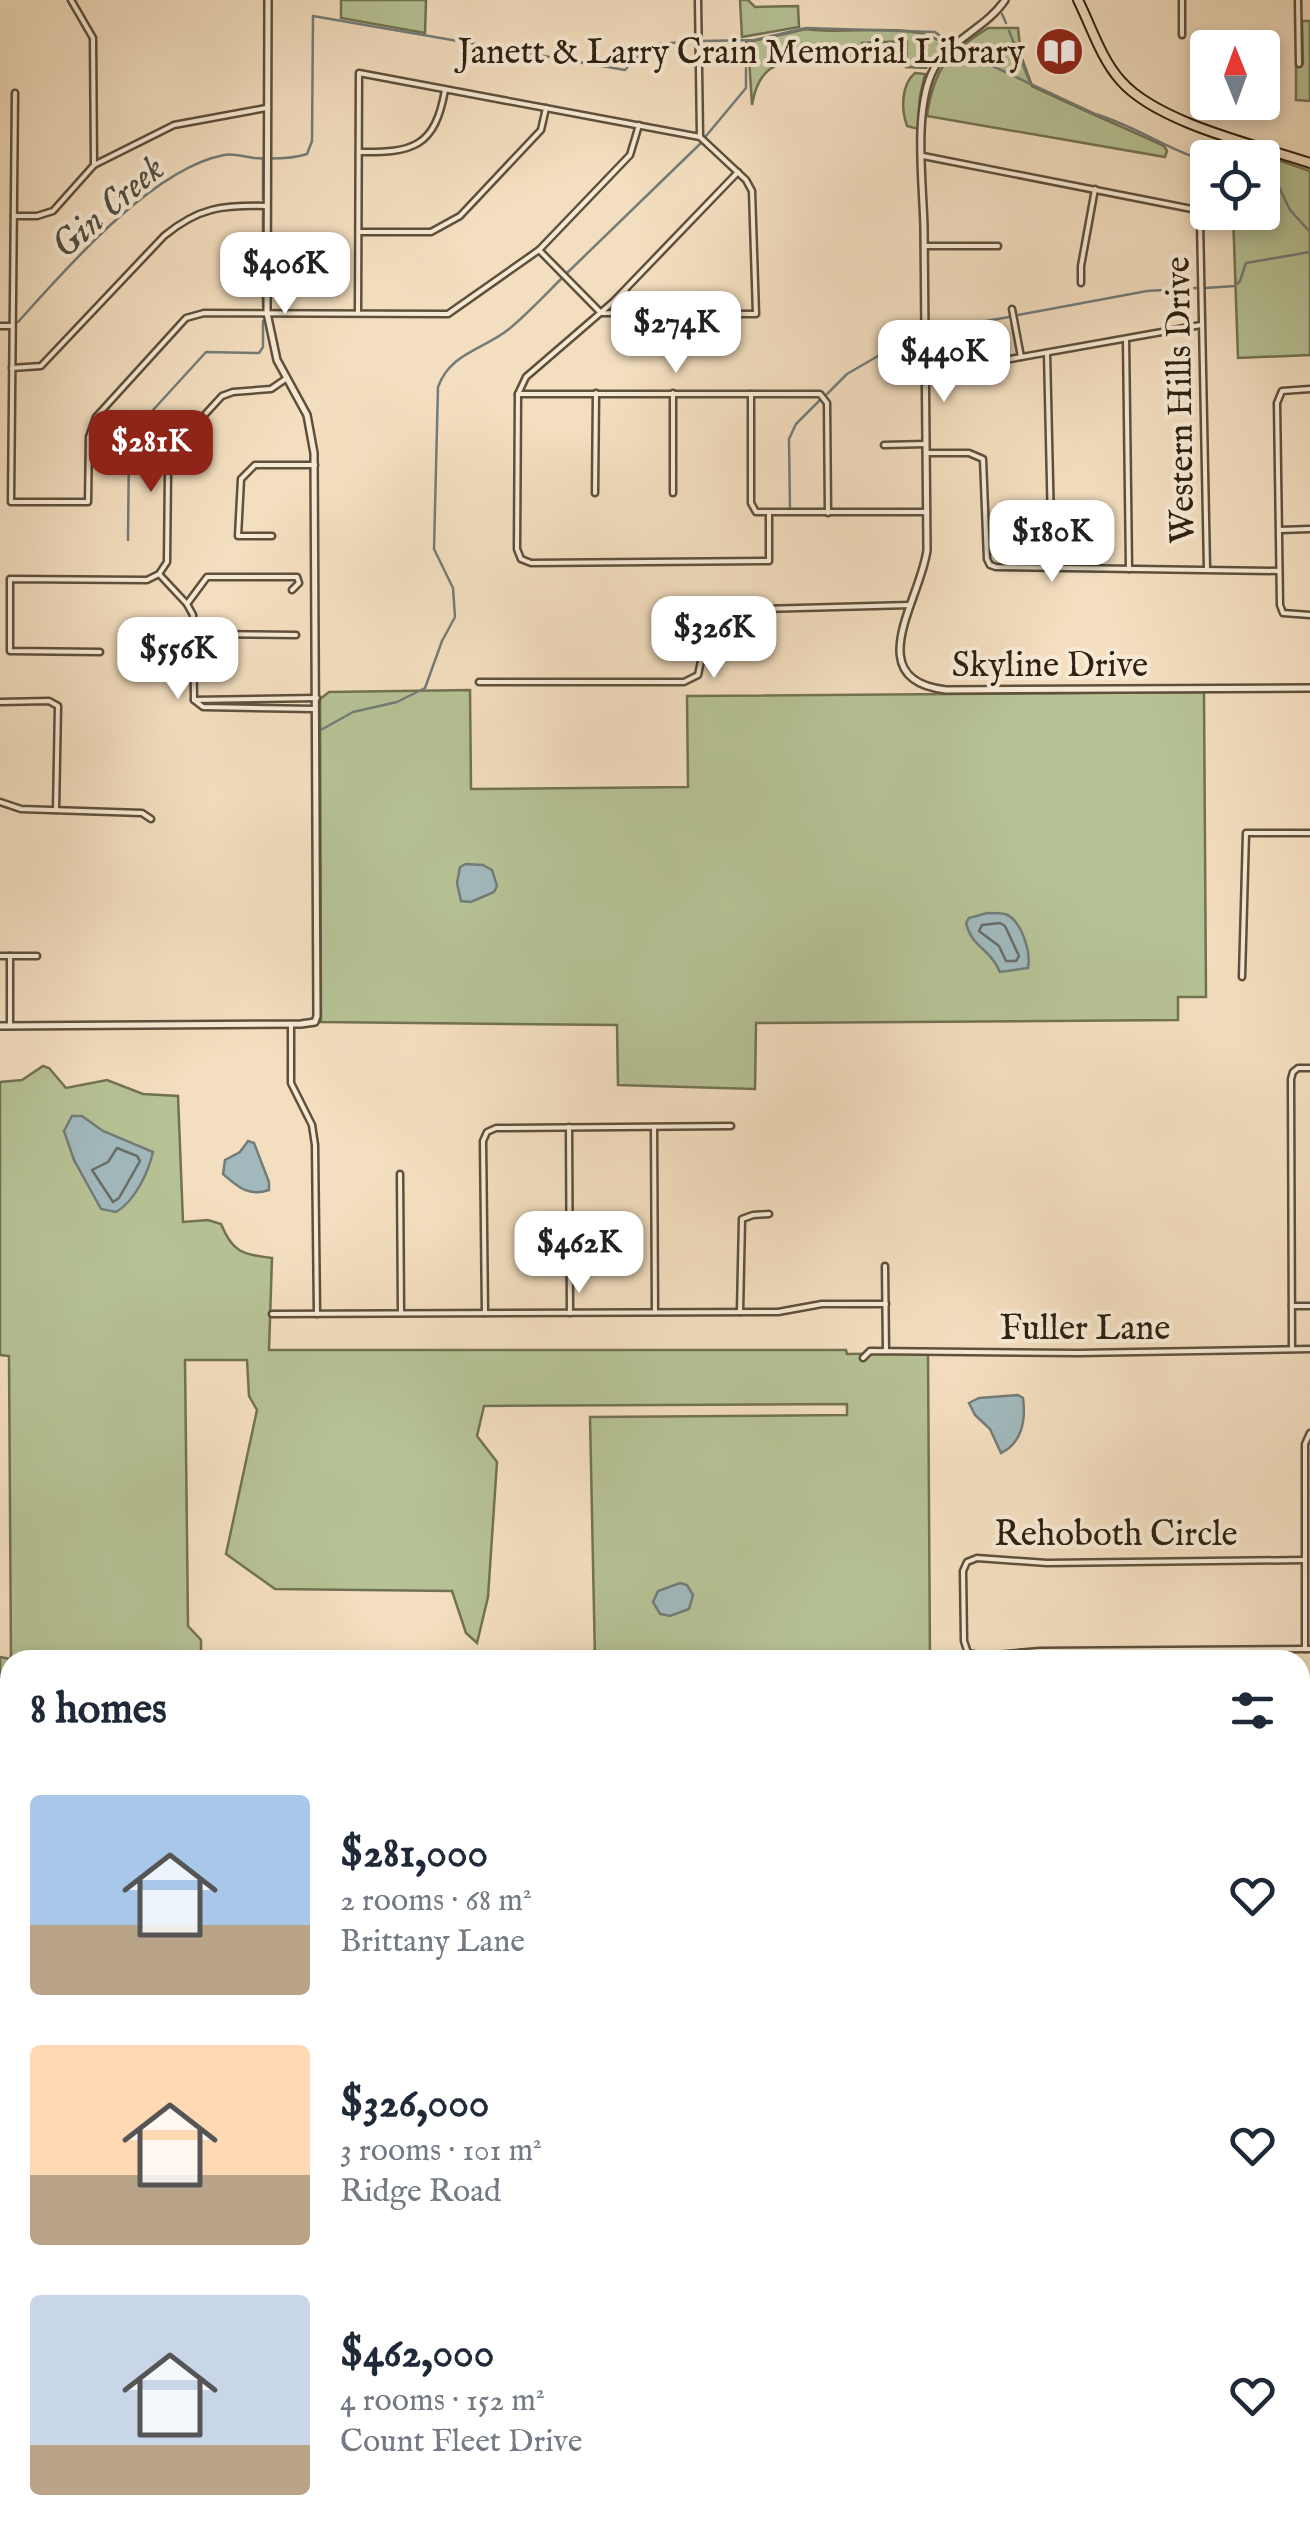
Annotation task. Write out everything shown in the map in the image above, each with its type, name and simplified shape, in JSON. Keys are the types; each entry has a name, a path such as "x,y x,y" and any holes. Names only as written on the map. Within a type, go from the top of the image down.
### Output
{"main road":[{"path":"1078,0 1108,64 1144,100 1176,118 1310,163"}],"street":[{"path":"72,0 93,38 94,164"},
{"path":"0,1026 315,1022 315,465 309,423 270,340 267,313 268,0"},
{"path":"698,0 700,137"},
{"name":"Skyline Drive","path":"1005,0 990,20 951,47 932,71 924,109 925,563 899,647 900,659 908,675 934,688 1310,688"},
{"path":"1182,0 1182,35"},
{"path":"1298,0 1300,64"},
{"path":"358,313 359,73 700,137 738,172 752,192 756,314 602,313 539,250"},
{"path":"359,152 398,153 423,139 440,120 446,90"},
{"path":"15,93 10,502 88,502 89,437 96,417 180,323 192,315 448,314 539,250 630,155 639,126"},
{"path":"14,216 53,211 94,164 174,125 268,108"},
{"path":"359,232 431,232 460,216 541,130 546,108"},
{"name":"Western Hills Drive","path":"923,156 1197,210 1207,569"},
{"path":"738,172 602,313 526,377 518,394 517,549 521,560 531,563 769,561 769,515"},
{"path":"1082,283 1080,266 1095,188"},
{"path":"12,368 41,366 187,216 227,205 269,206"},
{"path":"924,246 998,246"},
{"path":"624,290 646,313"},
{"path":"1012,309 1021,358"},
{"path":"0,326 12,326"},
{"path":"926,374 1202,326"},
{"path":"1126,339 1129,569"},
{"path":"1047,353 1052,568"},
{"path":"100,652 10,652 10,579 147,580 159,574 166,562 168,472 175,447 222,396 270,389 287,378"},
{"path":"1310,388 1288,389 1277,398 1279,571 1284,612 1310,616"},
{"path":"595,493 596,393"},
{"path":"673,393 673,493"},
{"path":"751,393 751,503 756,512 926,512"},
{"path":"518,394 824,396 828,513"},
{"path":"884,445 926,444"},
{"path":"926,453 969,453 983,458 990,565 1279,571"},
{"path":"272,536 238,536 239,486 244,472 263,464 315,465"},
{"path":"1279,530 1310,529"},
{"path":"159,574 187,604 192,615 194,700"},
{"path":"187,604 207,577 298,577 299,583 292,590"},
{"path":"479,682 684,682 698,674 710,619 724,610 911,605"},
{"path":"194,634 296,635"},
{"path":"193,644 144,643 139,652 143,656 193,658"},
{"path":"194,700 316,698"},
{"path":"194,700 202,706 316,709"},
{"path":"0,702 49,701 58,706 56,810"},
{"path":"0,802 20,809 142,813 151,819"},
{"path":"1242,977 1246,833 1310,833"},
{"path":"0,956 37,956"},
{"path":"10,956 10,1026"},
{"path":"291,1024 291,1083 312,1125 315,1146 317,1314"},
{"path":"1292,1349 1291,1079 1298,1068 1310,1068"},
{"path":"484,1313 486,1132 496,1128 730,1126"},
{"path":"569,1127 570,1313"},
{"path":"654,1127 655,1312"},
{"path":"400,1174 401,1314"},
{"path":"740,1312 742,1219 769,1214"},
{"path":"885,1266 886,1351"},
{"path":"272,1314 778,1312 822,1304 886,1304"},
{"path":"1292,1306 1310,1306"},
{"name":"Fuller Lane","path":"863,1358 870,1351 1096,1353 1310,1349"},
{"path":"1308,1649 1305,1444 1310,1433"},
{"name":"Rehoboth Circle","path":"967,1650 963,1571 967,1562 976,1558 1047,1563 1304,1560"},
{"name":"Rehoboth Circle","path":"1094,1650 1308,1649"}],"green space":[{"path":"341,0 426,0 425,33 341,18"},
{"path":"740,0 748,0 755,7 798,6 799,27 742,37"},
{"path":"1302,21 1310,21 1310,101 1296,100 1296,67 1303,64"},
{"path":"988,28 1018,28 1021,56 1032,86 1164,146 1165,157 927,116 934,85 945,63"},
{"path":"806,29 898,30 932,37 945,45 926,68 906,67 907,41 862,43 865,59 833,57 832,53 781,64 763,76 752,105 748,42"},
{"path":"915,73 925,74 918,129 907,126 903,105 907,84"},
{"path":"1280,161 1310,171 1310,355 1238,358 1234,230 1280,230"},
{"path":"470,690 471,789 688,787 687,696 1204,692 1206,997 1178,997 1178,1020 756,1023 755,1089 618,1085 617,1025 321,1022 320,699 329,692"},
{"path":"43,1066 66,1088 107,1080 143,1094 178,1096 183,1222 208,1220 221,1224 240,1250 272,1258 269,1350 928,1353 930,1650 595,1650 590,1417 847,1415 847,1404 484,1406 477,1436 497,1462 488,1597 477,1643 466,1633 452,1591 275,1589 226,1554 257,1410 249,1396 247,1360 185,1360 188,1626 201,1640 201,1650 11,1650 9,1356 0,1355 0,1082 22,1080"}],"water":[{"path":"466,864 492,870 497,886 494,892 471,902 461,901 457,883 460,867"},
{"path":"1005,914 1016,923 1027,946 1028,968 1000,972 972,938 966,923 969,918"},
{"path":"72,1116 82,1116 103,1131 153,1152 140,1186 116,1212 101,1209 74,1160 64,1131"},
{"path":"248,1141 254,1143 269,1190 249,1191 223,1174 225,1160 240,1152"},
{"path":"1018,1395 1024,1406 1021,1430 1014,1443 1001,1453 990,1429 969,1403 979,1398"},
{"path":"680,1583 687,1585 693,1595 689,1609 670,1616 660,1614 653,1602 658,1591"}],"waterway":[{"path":"1002,14 1006,23"},
{"name":"Gin Creek","path":"18,322 112,224 168,180 196,164 224,155 274,158 307,154 312,141 313,16 625,70 648,45 694,41"},
{"name":"Gin Creek","path":"702,41 754,40 806,28 935,32 947,41"},
{"path":"1009,31 1029,80"},
{"path":"706,136 746,88 746,42"},
{"name":"Gin Creek","path":"956,49 1190,155"},
{"path":"567,273 701,143"},
{"path":"263,161 263,199"},
{"name":"Gin Creek","path":"1280,189 1290,210 1310,232"},
{"path":"263,209 263,306"},
{"path":"1205,288 1235,286 1246,263 1310,252"},
{"path":"319,731 353,712 397,702 425,688 455,617 453,588 434,549 438,387 459,359 509,329 561,279"},
{"path":"1018,315 1147,291 1197,288"},
{"path":"930,331 1009,317"},
{"path":"128,540 129,443 133,432 206,352 259,353 263,347 263,321"},
{"path":"827,394 847,374 921,331"},
{"path":"790,510 789,439 796,424 821,399"}],"place":[{"name":"Janett & Larry Crain Memorial Library","path":"1060,51"}]}
